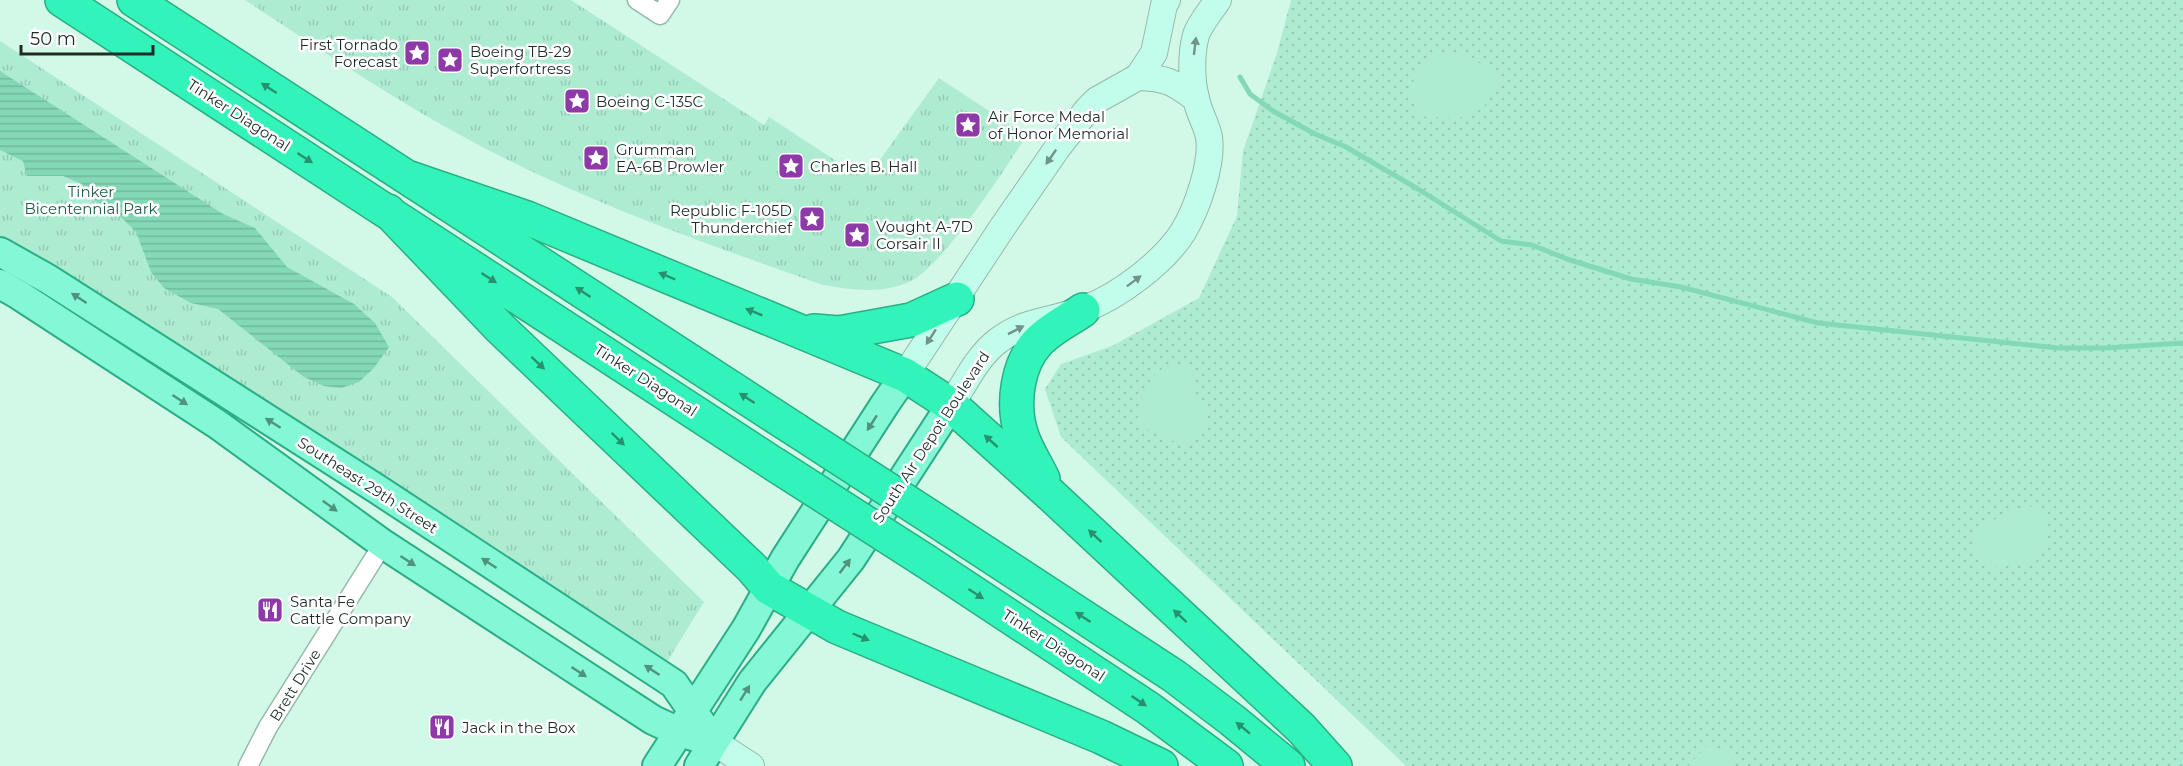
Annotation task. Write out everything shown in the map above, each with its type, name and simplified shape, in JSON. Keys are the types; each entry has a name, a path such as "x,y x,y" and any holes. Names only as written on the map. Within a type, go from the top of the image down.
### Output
{"highway":[{"name":"Tinker Diagonal","path":"62,0 927,562 1148,708 1226,766"},
{"path":"134,0 1174,676 1288,766"},
{"path":"407,177 527,218 905,375 951,405 1050,494 1301,728 1335,766"},
{"path":"388,211 500,328 752,568 769,588 837,627 1101,737 1161,766"},
{"path":"798,330 839,333 870,329 911,320 957,299"},
{"path":"1050,494 1021,433 1017,397 1019,377 1024,362 1040,339 1083,310"}],"main road":[{"path":"657,766 785,559 885,404 1052,156 1086,110 1097,100 1138,77 1154,53 1167,0"},
{"name":"South Air Depot Boulevard","path":"699,766 752,682 851,559 985,353 1002,338 1033,322 1083,310 1111,297 1135,281 1159,260 1182,233 1197,203 1207,171 1209,138 1196,99 1193,63 1197,34 1218,0"},
{"path":"1138,77 1161,78 1174,82 1196,99"},
{"name":"Southeast 29th Street","path":"0,252 48,279 377,489 674,684 686,721"},
{"path":"0,285 19,295 217,424 383,544 645,714 686,721 751,766"}],"street":[{"path":"637,0 660,15 670,0"},
{"name":"Brett Drive","path":"249,766 268,727 383,544"}],"green space":[{"path":"245,0 571,0 764,125 769,117 847,168 874,168 939,78 1027,136 972,216 923,273 909,282 877,290 823,285 645,220 515,164 415,109"},
{"path":"1291,0 2183,0 2183,766 1406,766 1061,437 1045,389 1061,364 1112,346 1199,298 1237,216 1243,151 1277,53"},
{"name":"Tinker Bicentennial Park","path":"0,41 392,297 704,602 662,670 0,239"},
{"path":"1434,56 1471,57 1500,78 1493,93 1486,104 1470,115 1449,118 1420,116 1410,97 1418,71"},
{"path":"1182,365 1191,369 1195,397 1208,409 1204,433 1197,440 1184,446 1141,426 1138,420 1142,399 1152,378 1164,368"},
{"path":"2026,506 2040,508 2045,519 2049,543 2036,561 1987,569 1974,554 1972,545 1975,537 1989,523"},
{"path":"1708,745 1726,752 1735,762 1734,766 1688,766"}],"shaded area":[{"path":"0,71 223,214 255,228 287,267 354,304 375,323 389,347 374,368 359,382 341,388 324,386 304,377 218,309 191,303 164,288 151,272 136,232 115,211 95,201 82,184 63,176 27,176 23,161 0,150"}],"waterway":[{"path":"1240,77 1250,94 1273,111 1315,134 1346,147 1501,241 1532,245 1567,259 1631,279 1681,287 1818,323 2058,348 2106,348 2183,343"}],"place":[{"name":"First Tornado Forecast","path":"417,53"},
{"name":"Boeing TB-29 Superfortress","path":"450,60"},
{"name":"Boeing C-135C","path":"577,101"},
{"name":"Air Force Medal of Honor Memorial","path":"968,125"},
{"name":"Grumman EA-6B Prowler","path":"596,158"},
{"name":"Charles B. Hall","path":"791,166"},
{"name":"Republic F-105D Thunderchief","path":"812,219"},
{"name":"Vought A-7D Corsair II","path":"857,235"},
{"name":"Santa Fe Cattle Company","path":"270,610"},
{"name":"Jack in the Box","path":"442,727"}]}
